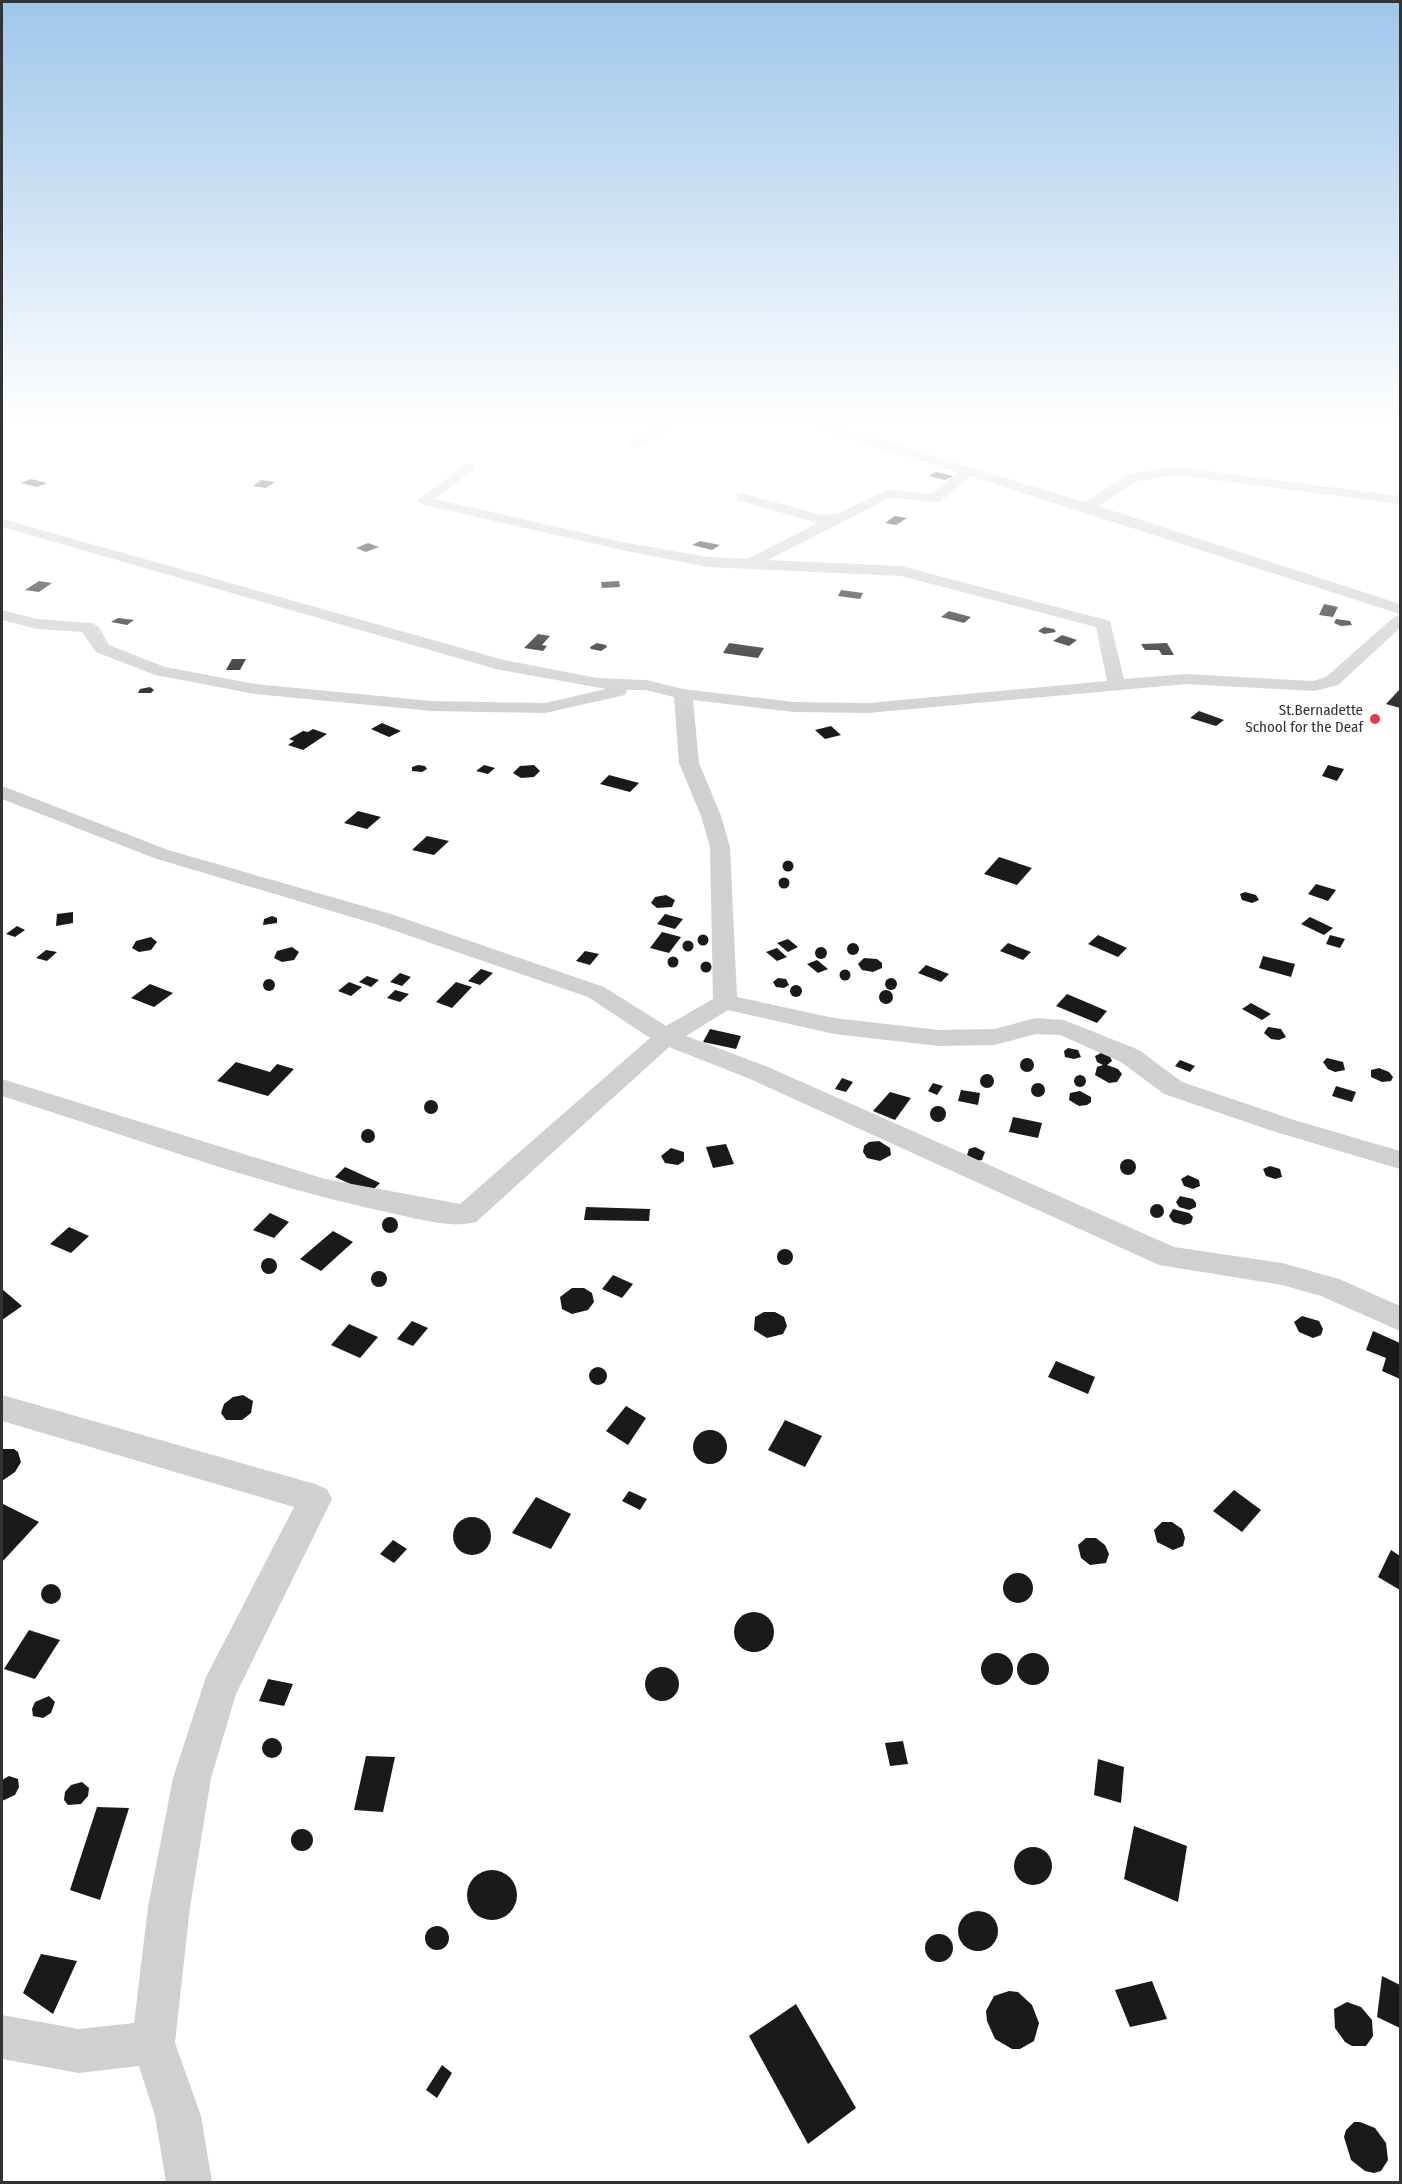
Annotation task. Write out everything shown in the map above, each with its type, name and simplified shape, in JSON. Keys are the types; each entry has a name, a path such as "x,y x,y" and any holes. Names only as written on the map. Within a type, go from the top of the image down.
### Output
{"street":[{"path":"19,528 502,665 597,683 646,685 683,694 794,707 868,708 1186,679 1314,686 1332,681 1401,620"},
{"path":"542,528 708,562 901,571 1104,624 1116,684"},
{"path":"747,564 818,528"},
{"path":"1151,528 1401,609"},
{"path":"2,615 37,624 86,627 93,630 102,648 161,671 255,689 432,706 545,708 646,685"},
{"path":"683,694 689,763 711,816 720,847 725,1002"},
{"path":"2,792 161,854 383,919 596,992 666,1037 759,1073 1169,1257 1282,1274 1329,1287 1401,1319"},
{"path":"2,1087 324,1189 421,1209 466,1215 666,1037 725,1002 834,1026 939,1038 994,1036 1036,1026 1064,1028 1130,1056 1173,1088 1285,1126 1401,1160"},
{"path":"2,1408 315,1499 219,1690 192,1778 169,1907 153,2043 178,2116 189,2182"},
{"path":"2,2037 79,2051 153,2043"}],"building":[{"path":"700,541 720,545 712,550 692,545"},
{"path":"368,543 379,547 366,552 356,548"},
{"path":"39,581 52,583 39,592 25,590"},
{"path":"619,581 620,587 602,588 601,582"},
{"path":"841,590 863,593 860,599 838,596"},
{"path":"1324,604 1338,607 1333,617 1319,615"},
{"path":"949,611 971,617 964,623 941,617"},
{"path":"118,618 134,620 127,625 111,622"},
{"path":"1336,619 1350,621 1352,625 1341,626 1334,623"},
{"path":"1044,627 1054,629 1056,632 1044,634 1038,631"},
{"path":"538,634 550,636 542,645 547,646 543,651 524,648"},
{"path":"1062,635 1077,640 1069,646 1053,641"},
{"path":"597,643 607,647 601,651 591,649 590,647"},
{"path":"729,643 764,648 758,658 723,653"},
{"path":"1167,643 1174,655 1162,655 1159,650 1145,650 1141,644"},
{"path":"232,659 246,659 240,670 226,670"},
{"path":"150,687 154,690 151,693 138,693 140,689"},
{"path":"1400,689 1400,708 1386,704"},
{"path":"1199,711 1224,720 1216,726 1190,718"},
{"path":"382,723 401,731 389,737 371,729"},
{"path":"831,726 841,735 825,739 815,730"},
{"path":"313,729 327,734 303,750 288,745 294,741 289,739 303,731 308,732"},
{"path":"484,765 495,768 488,774 476,771"},
{"path":"534,765 540,771 534,777 521,778 513,773 520,766"},
{"path":"1328,765 1344,769 1337,781 1322,776"},
{"path":"425,766 427,769 422,772 412,771 412,767"},
{"path":"609,775 639,783 630,792 600,784"},
{"path":"358,811 381,817 367,829 344,823"},
{"path":"427,836 449,841 434,855 412,850"},
{"path":"999,857 1032,868 1017,885 984,874"},
{"path":"788,860 794,866 788,872 782,866"},
{"path":"784,877 790,883 784,889 778,883"},
{"path":"1316,884 1336,890 1328,901 1308,894"},
{"path":"1245,892 1256,895 1259,900 1252,903 1242,900 1240,894"},
{"path":"666,895 675,900 672,907 657,908 651,903 655,897"},
{"path":"73,912 73,923 56,926 57,914"},
{"path":"665,914 683,919 675,929 657,924"},
{"path":"272,916 277,918 277,923 263,925 264,919"},
{"path":"1310,917 1333,928 1324,935 1301,924"},
{"path":"17,926 25,930 15,937 6,934"},
{"path":"662,932 681,937 669,953 650,948"},
{"path":"703,935 707,936 707,944 703,945 699,944 698,940 699,936"},
{"path":"1098,935 1127,948 1118,957 1088,944"},
{"path":"1330,935 1345,939 1340,948 1326,944"},
{"path":"151,937 157,942 151,950 139,952 132,948 136,941"},
{"path":"788,939 798,947 788,952 777,943"},
{"path":"688,940 694,946 688,952 682,946"},
{"path":"855,943 859,949 855,955 851,955 847,947"},
{"path":"1008,943 1031,952 1023,960 1000,951"},
{"path":"292,947 299,952 294,960 282,962 274,958 277,951"},
{"path":"823,947 827,953 823,959 819,959 815,951"},
{"path":"777,948 787,957 777,961 766,952"},
{"path":"46,950 57,952 47,961 36,958"},
{"path":"585,951 599,954 590,965 576,961"},
{"path":"673,956 679,962 673,968 667,962"},
{"path":"1263,956 1295,964 1291,977 1259,968"},
{"path":"864,958 877,959 882,963 882,968 873,972 862,970 858,964"},
{"path":"817,960 828,969 818,973 807,964"},
{"path":"706,961 712,967 706,973 700,967"},
{"path":"926,965 949,974 941,982 918,973"},
{"path":"481,969 493,973 480,985 468,981"},
{"path":"845,969 851,975 845,981 839,975"},
{"path":"400,973 411,977 402,986 390,982"},
{"path":"367,976 379,980 371,987 359,982"},
{"path":"778,978 786,979 789,985 784,988 776,987 773,982"},
{"path":"893,978 896,979 896,989 889,990 886,989 885,982 886,979"},
{"path":"269,979 275,985 269,991 263,985"},
{"path":"349,982 362,987 351,996 338,991"},
{"path":"456,982 472,987 452,1008 436,1002"},
{"path":"150,984 173,993 154,1007 131,998"},
{"path":"798,985 801,986 801,996 794,997 791,996 790,989 791,986"},
{"path":"395,990 409,994 400,1002 387,998"},
{"path":"886,990 891,992 893,997 891,1002 886,1004 881,1002 879,997 881,992"},
{"path":"1067,994 1107,1011 1097,1023 1056,1006"},
{"path":"1251,1003 1271,1014 1262,1020 1242,1009"},
{"path":"1268,1027 1281,1029 1286,1037 1279,1040 1271,1039 1264,1033"},
{"path":"710,1029 741,1036 736,1049 703,1042"},
{"path":"1068,1048 1078,1050 1081,1057 1074,1059 1065,1057 1064,1051"},
{"path":"1101,1053 1110,1056 1112,1061 1107,1065 1118,1069 1122,1074 1117,1082 1109,1083 1095,1075 1097,1067 1103,1065 1097,1062 1095,1056"},
{"path":"1024,1058 1030,1058 1034,1065 1030,1072 1024,1072 1020,1068 1020,1062"},
{"path":"1327,1058 1343,1062 1345,1070 1335,1072 1328,1069 1323,1062"},
{"path":"1180,1060 1195,1066 1190,1072 1175,1066"},
{"path":"236,1062 270,1072 277,1064 294,1069 268,1096 217,1081"},
{"path":"1379,1068 1389,1072 1393,1077 1391,1081 1382,1082 1371,1077 1371,1070"},
{"path":"984,1074 990,1074 994,1081 990,1088 984,1088 980,1084 980,1078"},
{"path":"1082,1075 1085,1076 1085,1086 1078,1087 1075,1086 1074,1079 1075,1076"},
{"path":"842,1078 853,1082 846,1092 835,1089"},
{"path":"933,1083 943,1086 937,1095 928,1091"},
{"path":"1035,1083 1041,1083 1045,1090 1041,1097 1035,1097 1031,1093 1031,1087"},
{"path":"1336,1086 1356,1092 1352,1102 1332,1096"},
{"path":"961,1090 980,1093 978,1105 958,1101"},
{"path":"1080,1091 1091,1097 1091,1102 1087,1105 1079,1106 1069,1100 1070,1093"},
{"path":"890,1092 911,1098 895,1120 873,1111"},
{"path":"431,1100 436,1102 438,1107 436,1112 431,1114 426,1112 424,1107 426,1102"},
{"path":"938,1106 946,1114 938,1122 930,1114"},
{"path":"1013,1117 1042,1123 1038,1138 1009,1132"},
{"path":"368,1129 373,1131 375,1136 373,1141 368,1143 363,1141 361,1136 363,1131"},
{"path":"879,1141 890,1148 891,1155 880,1161 867,1158 863,1152 864,1146 869,1142"},
{"path":"726,1144 734,1164 713,1168 706,1147"},
{"path":"975,1147 985,1152 982,1160 977,1161 967,1155 969,1149"},
{"path":"671,1148 684,1152 684,1161 678,1165 665,1163 661,1156"},
{"path":"1128,1159 1134,1161 1136,1167 1134,1173 1128,1175 1122,1173 1120,1167 1122,1161"},
{"path":"1270,1166 1280,1169 1282,1177 1275,1179 1266,1176 1263,1169"},
{"path":"345,1167 380,1183 370,1193 335,1177"},
{"path":"1188,1175 1199,1180 1200,1186 1193,1189 1184,1186 1181,1179"},
{"path":"1180,1196 1193,1199 1196,1207 1189,1210 1179,1207 1176,1202"},
{"path":"1154,1204 1160,1204 1164,1211 1160,1218 1154,1218 1150,1214 1150,1208"},
{"path":"586,1207 650,1209 649,1221 584,1220"},
{"path":"1173,1209 1189,1213 1193,1217 1191,1223 1184,1225 1173,1222 1169,1216"},
{"path":"270,1213 289,1222 274,1238 253,1230"},
{"path":"390,1217 398,1225 390,1233 382,1225"},
{"path":"69,1227 89,1236 71,1253 50,1244"},
{"path":"333,1231 353,1242 321,1271 300,1259"},
{"path":"785,1249 791,1251 793,1257 791,1263 785,1265 779,1263 777,1257 779,1251"},
{"path":"269,1258 275,1260 277,1266 275,1272 269,1274 263,1272 261,1266 263,1260"},
{"path":"379,1271 385,1273 387,1279 385,1285 379,1287 373,1285 371,1279 373,1273"},
{"path":"613,1275 633,1284 622,1298 602,1289"},
{"path":"572,1288 584,1288 592,1293 594,1302 588,1310 572,1314 562,1309 560,1297"},
{"path":"2,1289 22,1306 2,1320"},
{"path":"764,1312 775,1312 784,1317 787,1326 783,1334 767,1338 754,1330 755,1317"},
{"path":"1302,1316 1319,1321 1323,1329 1321,1335 1313,1338 1299,1332 1294,1322"},
{"path":"412,1321 428,1328 413,1346 397,1339"},
{"path":"349,1324 378,1337 360,1358 331,1345"},
{"path":"1373,1331 1400,1343 1400,1379 1382,1371 1386,1358 1366,1350"},
{"path":"1056,1361 1095,1377 1088,1394 1048,1377"},
{"path":"598,1367 604,1370 607,1376 604,1382 598,1385 592,1382 589,1376 592,1370"},
{"path":"243,1395 253,1401 251,1413 242,1420 226,1420 221,1413 224,1404 233,1397"},
{"path":"626,1406 646,1418 628,1445 606,1431"},
{"path":"785,1420 822,1436 805,1467 768,1450"},
{"path":"710,1430 722,1435 727,1447 722,1459 710,1464 698,1459 693,1447 698,1435"},
{"path":"2,1449 14,1449 18,1452 21,1462 15,1472 2,1481"},
{"path":"1234,1490 1261,1510 1242,1532 1213,1511"},
{"path":"629,1491 647,1499 640,1510 622,1501"},
{"path":"536,1497 571,1514 551,1549 512,1533"},
{"path":"3,1504 39,1522 2,1562 2,1506"},
{"path":"472,1517 485,1523 491,1536 485,1549 472,1555 459,1549 453,1536 459,1523"},
{"path":"1162,1522 1172,1522 1182,1529 1185,1538 1183,1546 1173,1550 1157,1542 1154,1530"},
{"path":"1086,1538 1096,1538 1105,1545 1109,1554 1106,1563 1090,1565 1081,1558 1078,1545"},
{"path":"393,1540 407,1549 394,1563 380,1554"},
{"path":"1391,1550 1400,1556 1400,1590 1378,1577"},
{"path":"1018,1573 1029,1577 1033,1588 1029,1599 1018,1603 1007,1599 1003,1588 1007,1577"},
{"path":"51,1584 58,1587 61,1594 58,1601 51,1604 44,1601 41,1594 44,1587"},
{"path":"754,1612 762,1613 768,1618 773,1624 773,1640 768,1646 762,1651 754,1652 746,1651 740,1646 735,1640 734,1632 735,1624 740,1618 746,1613"},
{"path":"29,1630 60,1640 35,1679 4,1669"},
{"path":"997,1653 1009,1657 1013,1669 1009,1681 997,1685 985,1681 981,1669 985,1657"},
{"path":"1033,1653 1045,1657 1049,1669 1045,1681 1033,1685 1021,1681 1017,1669 1021,1657"},
{"path":"662,1667 674,1672 679,1684 674,1696 662,1701 650,1696 645,1684 650,1672"},
{"path":"268,1679 293,1684 284,1706 259,1701"},
{"path":"49,1696 55,1702 51,1713 43,1718 33,1716 32,1709 35,1702"},
{"path":"268,1738 276,1738 282,1744 282,1752 276,1758 268,1758 262,1752 262,1744"},
{"path":"903,1741 908,1764 890,1766 885,1743"},
{"path":"366,1756 395,1757 383,1812 354,1810"},
{"path":"1098,1759 1124,1767 1121,1803 1094,1795"},
{"path":"9,1776 18,1779 19,1787 15,1795 2,1801 2,1780"},
{"path":"82,1782 89,1788 88,1796 81,1804 68,1805 64,1800 65,1792 71,1785"},
{"path":"97,1807 129,1808 100,1900 70,1890"},
{"path":"1134,1826 1187,1846 1178,1902 1124,1879"},
{"path":"302,1829 310,1832 313,1840 310,1848 302,1851 294,1848 291,1840 294,1832"},
{"path":"1033,1847 1040,1848 1046,1853 1051,1859 1051,1873 1046,1879 1040,1884 1033,1885 1026,1884 1020,1879 1015,1873 1014,1866 1015,1859 1020,1853 1026,1848"},
{"path":"492,1870 510,1877 517,1895 510,1913 492,1920 474,1913 467,1895 474,1877"},
{"path":"978,1911 992,1917 998,1931 992,1945 978,1951 964,1945 958,1931 964,1917"},
{"path":"437,1926 442,1927 448,1933 448,1943 442,1949 437,1950 432,1949 426,1943 425,1938 426,1933 432,1927"},
{"path":"939,1934 949,1938 953,1948 949,1958 939,1962 929,1958 925,1948 929,1938"},
{"path":"41,1954 77,1961 53,2014 23,1993"},
{"path":"1382,1976 1400,1985 1400,2028 1377,2017"},
{"path":"1152,1981 1167,2019 1130,2027 1115,1990"},
{"path":"1009,1991 1018,1992 1032,2005 1039,2023 1034,2041 1020,2049 1012,2049 995,2039 987,2021 986,2011 994,1996"},
{"path":"1347,2002 1361,2007 1372,2020 1373,2036 1366,2046 1352,2046 1345,2042 1335,2028 1334,2009"},
{"path":"796,2004 856,2108 808,2144 749,2036"},
{"path":"442,2065 452,2073 437,2098 426,2090"},
{"path":"1354,2122 1375,2128 1386,2143 1388,2160 1381,2171 1374,2173 1365,2171 1351,2160 1344,2137 1346,2130"}],"place":[{"name":"St.Bernadette School for the Deaf","path":"1375,719"}]}
